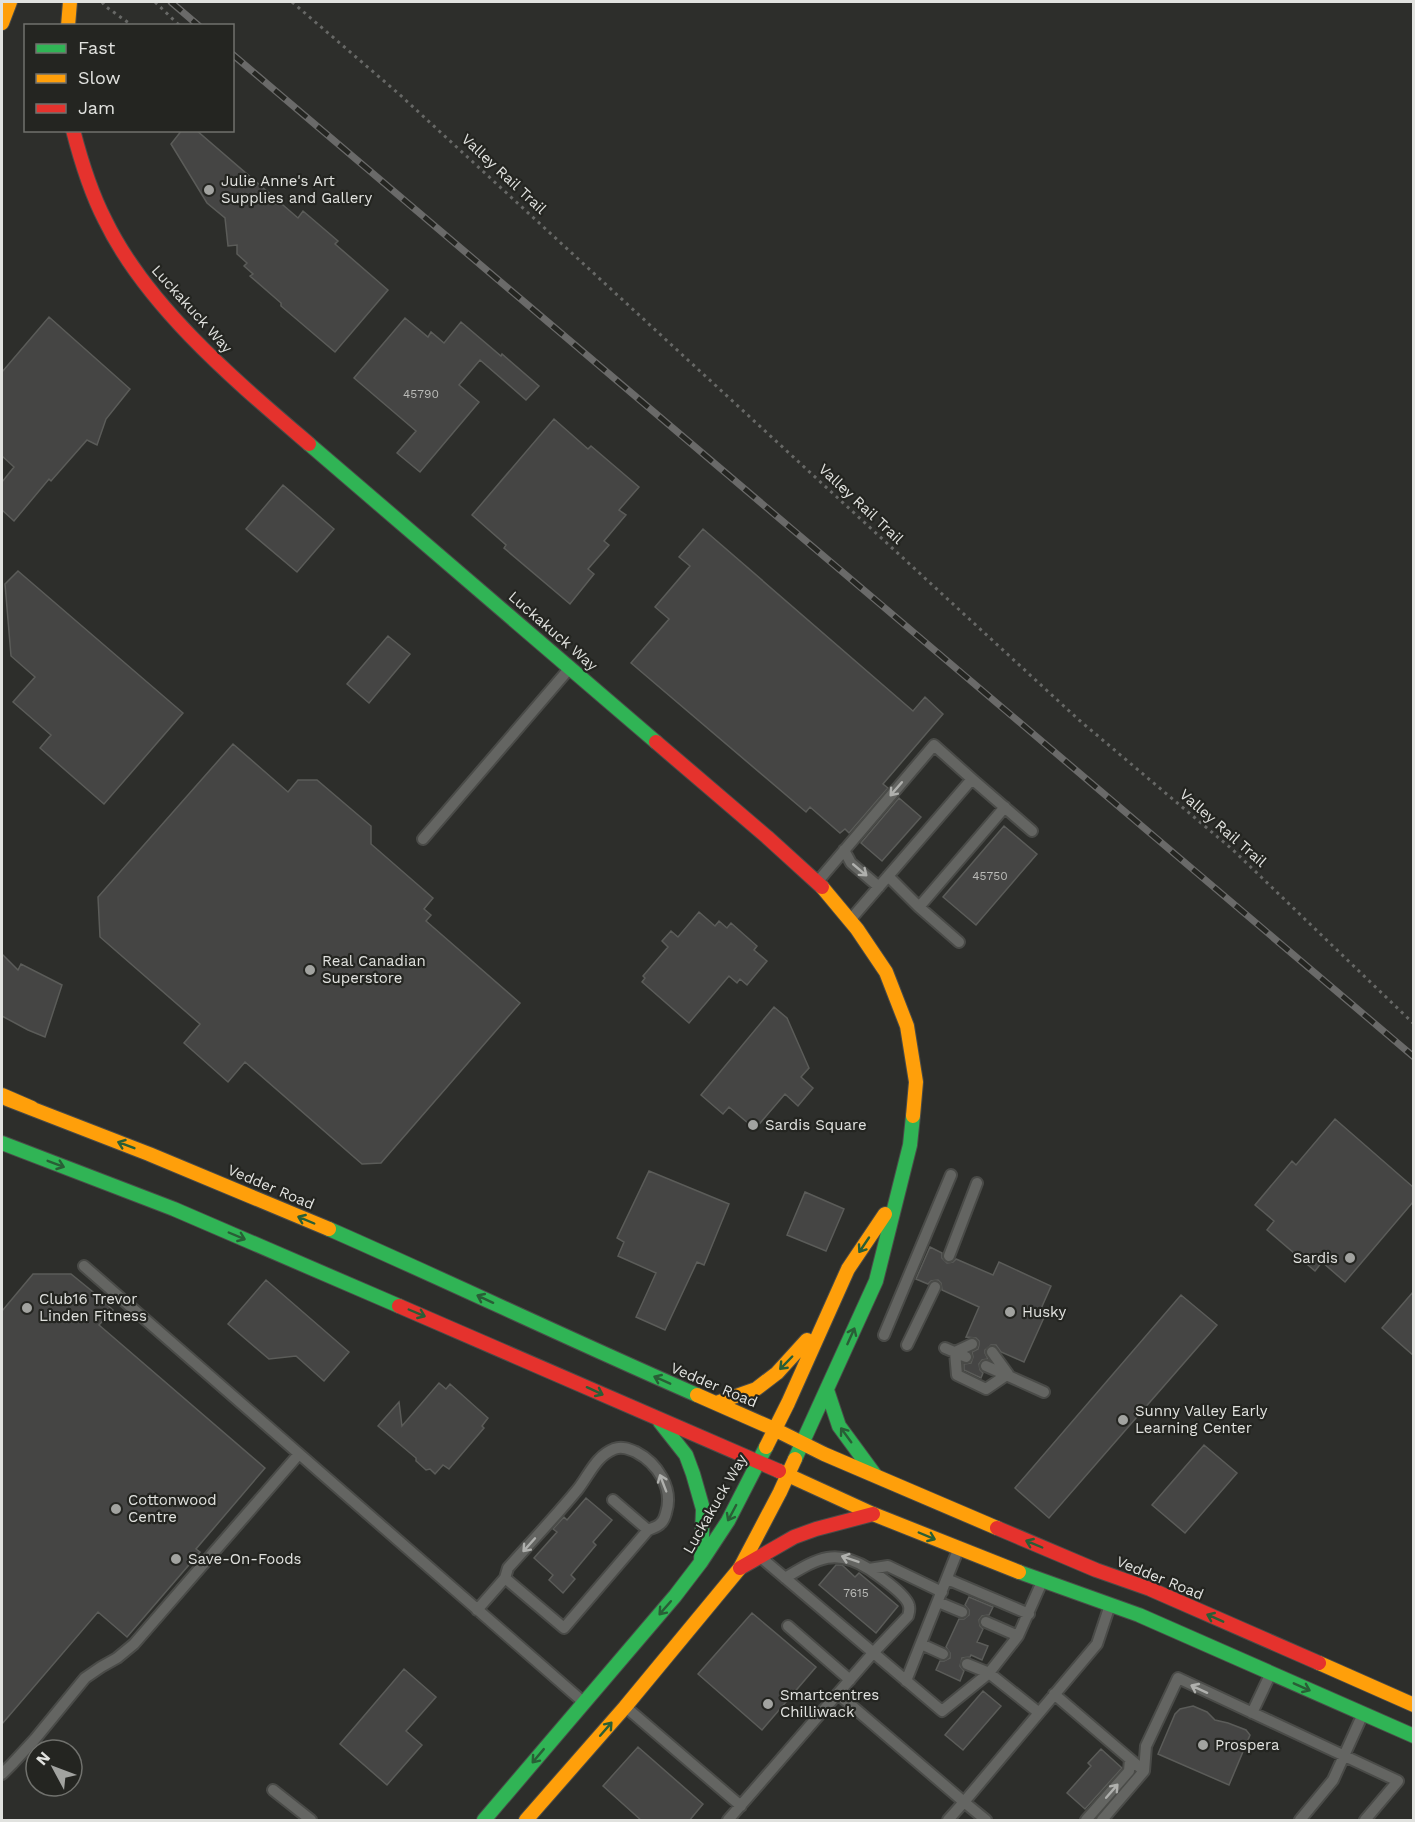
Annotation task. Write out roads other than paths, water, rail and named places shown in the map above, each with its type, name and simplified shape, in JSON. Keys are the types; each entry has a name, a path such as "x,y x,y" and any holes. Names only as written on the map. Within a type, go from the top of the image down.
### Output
{"main road":[{"path":"2,23 9,2"},
{"path":"68,24 70,2"},
{"name":"Luckakuck Way","path":"74,132 83,170 95,202 111,234 130,264 160,303 195,341 292,429 817,882 886,972 907,1026 916,1082 910,1145 876,1281 788,1475 740,1568 626,1707 526,1821"},
{"name":"Vedder Road","path":"2,1096 149,1154 357,1241 802,1443 1058,1554 1150,1590 1413,1705"},
{"path":"2,1143 174,1209 559,1374 873,1514 959,1550 1139,1615 1413,1736"},
{"name":"Luckakuck Way","path":"484,1821 675,1596 701,1562 728,1521 758,1462 788,1402 848,1269 897,1196"},
{"path":"716,1403 756,1389 783,1367 826,1319"},
{"path":"827,1389 839,1426 875,1475"},
{"path":"658,1420 686,1455 693,1474 703,1509 701,1562"},
{"path":"740,1568 784,1542 809,1532 873,1514"}],"lane":[{"path":"423,839 570,668"},
{"path":"817,882 934,745 1032,831"},
{"path":"849,921 972,778"},
{"path":"919,906 1005,807"},
{"path":"844,850 851,863 879,887"},
{"path":"888,876 960,942"},
{"path":"884,1335 951,1175"},
{"path":"950,1256 977,1183"},
{"path":"84,1266 584,1702"},
{"path":"907,1345 935,1287"},
{"path":"950,1350 972,1344"},
{"path":"950,1350 966,1357"},
{"path":"950,1350 957,1375 986,1389 1008,1374"},
{"path":"992,1352 1008,1374"},
{"path":"986,1366 1044,1392"},
{"path":"477,1610 505,1578 508,1568 579,1488 604,1455 615,1448 627,1448 656,1467 662,1478 669,1504 664,1520 648,1530 564,1628 505,1578"},
{"path":"2,1774 35,1739 85,1678 117,1658 134,1644 299,1454"},
{"path":"613,1500 648,1530"},
{"path":"906,1681 959,1550"},
{"path":"729,1821 873,1653 908,1616 910,1609 904,1597 869,1569 856,1560 841,1556 822,1559 785,1578"},
{"path":"761,1557 942,1711 989,1673 1018,1636 1042,1581"},
{"path":"869,1569 888,1566 962,1612"},
{"path":"947,1579 1029,1614"},
{"path":"948,1821 1097,1644 1109,1606"},
{"path":"986,1622 1018,1636"},
{"path":"788,1626 850,1680"},
{"path":"921,1644 943,1654"},
{"path":"967,1664 989,1673 1038,1712"},
{"path":"1252,1713 1270,1673"},
{"path":"1102,1821 1144,1771 1146,1746 1178,1678 1398,1781 1365,1821"},
{"path":"838,1694 986,1821"},
{"path":"1054,1694 1144,1771"},
{"path":"626,1707 741,1806"},
{"path":"1300,1821 1333,1780 1363,1714"},
{"path":"1086,1821 1129,1771 1130,1759"},
{"path":"273,1790 311,1821"}],"railway":[{"path":"171,2 197,24"},
{"path":"234,56 1414,1057"}],"place":[{"name":"Julie Anne's Art Supplies and Gallery","path":"209,190"},
{"name":"Real Canadian Superstore","path":"310,970"},
{"name":"Sardis Square","path":"753,1125"},
{"name":"Sardis","path":"1350,1258"},
{"name":"Club16 Trevor Linden Fitness","path":"27,1308"},
{"name":"Husky","path":"1010,1312"},
{"name":"Sunny Valley Early Learning Center","path":"1123,1420"},
{"name":"Cottonwood Centre","path":"116,1509"},
{"name":"Save-On-Foods","path":"176,1559"},
{"name":"Smartcentres Chilliwack","path":"768,1704"},
{"name":"Prospera","path":"1203,1745"}]}
